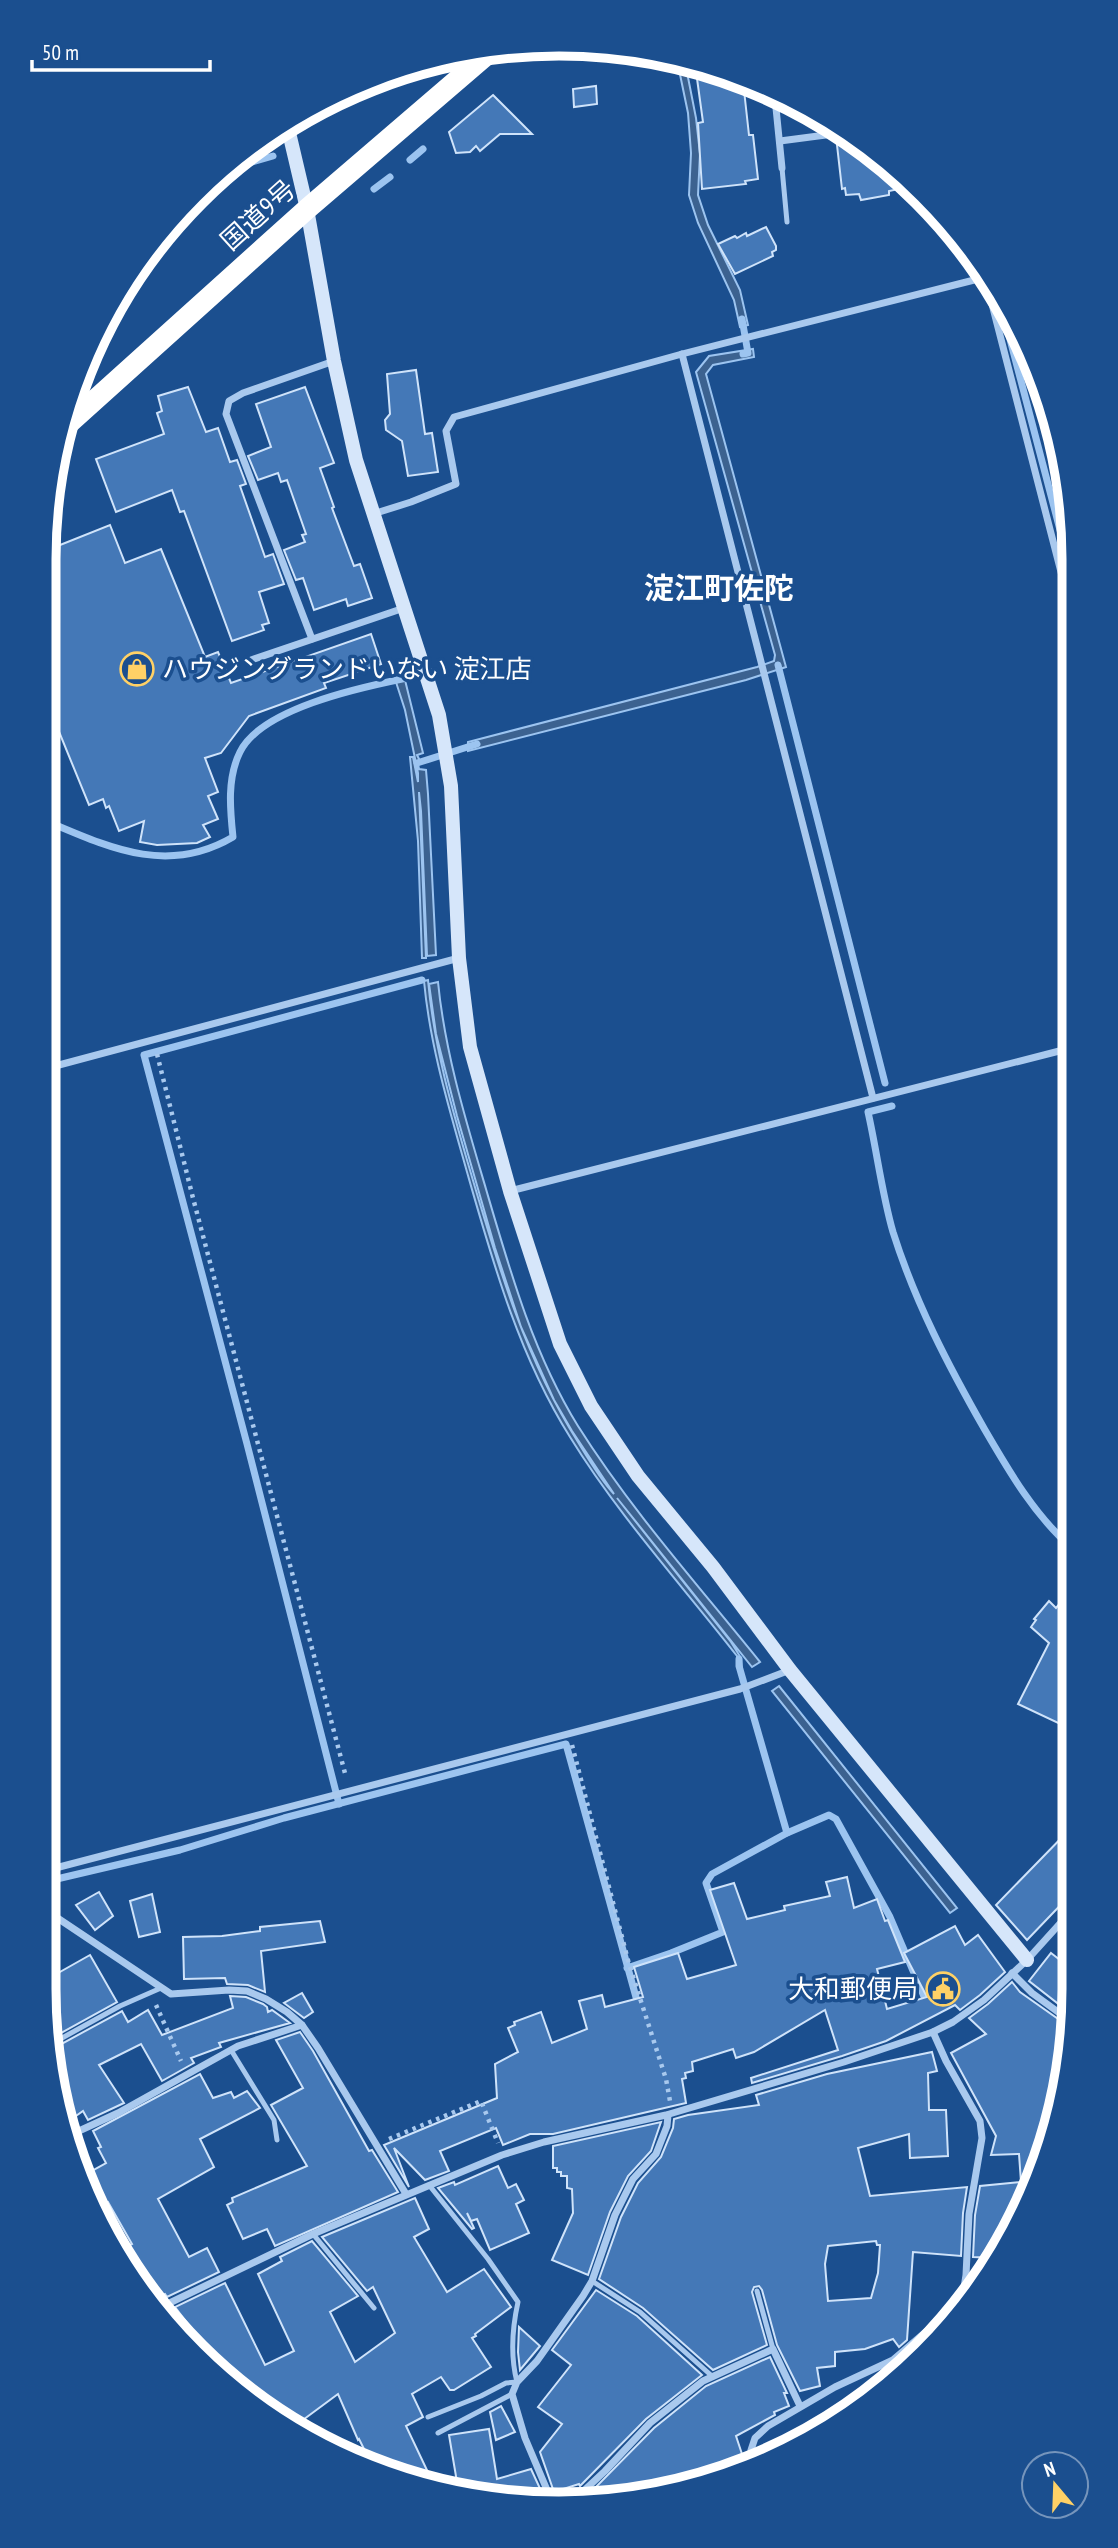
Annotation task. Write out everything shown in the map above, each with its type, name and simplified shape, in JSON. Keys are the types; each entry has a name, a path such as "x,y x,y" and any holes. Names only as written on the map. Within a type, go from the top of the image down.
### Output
{"highway":[{"name":"国道9号","path":"77,416 307,209 477,63"}],"street":[{"path":"776,106 782,168"},
{"path":"290,135 307,209 334,361 356,460 439,715 451,786 459,958 470,1047 510,1191 559,1345 591,1406 638,1476 713,1567 790,1670 1027,1960"},
{"path":"780,141 828,135"},
{"path":"373,514 456,484 446,431 454,417 977,279"},
{"path":"993,305 1062,576"},
{"path":"682,355 873,1098"},
{"path":"312,639 226,414 229,401 243,393 334,361"},
{"path":"251,660 404,608"},
{"path":"56,1066 459,958"},
{"path":"510,1191 1062,1051"},
{"path":"56,1868 740,1689 790,1670"},
{"path":"56,1917 171,1994 247,1991 266,1999 302,2025 406,2194"},
{"path":"168,2304 313,2234 502,2155 544,2142 669,2114 844,2062 933,2032 985,2000 1062,1921"},
{"path":"1012,1973 1032,1993 1061,2014"},
{"path":"77,2132 118,2113 231,2050 257,2038 302,2025"},
{"path":"933,2032 946,2062 980,2122 982,2138 970,2214 965,2285"},
{"path":"548,2492 525,2438 513,2394 517,2382 537,2361 592,2281 615,2215 633,2179 656,2154 669,2114"},
{"path":"752,2454 755,2438 768,2426 835,2386 893,2360 928,2331"},
{"path":"583,2491 650,2423 703,2381 773,2349 800,2406"}],"lane":[{"path":"782,168 787,222"},
{"path":"59,2040 108,2012 161,1988"},
{"path":"231,2050 274,2120 277,2140"},
{"path":"428,2417 506,2383 517,2382 512,2363 512,2328 518,2302 488,2259 429,2185"},
{"path":"313,2234 374,2308"},
{"path":"592,2281 640,2312 713,2376"},
{"path":"757,2291 773,2349"},
{"path":"438,2433 513,2394"}],"path":[{"path":"154,1040 193,1198 350,1792"},
{"path":"569,1734 629,1964 666,2079 669,2114"},
{"path":"161,1988 154,2000 187,2075"},
{"path":"375,2146 481,2101 502,2155"}],"water":[{"path":"679,71 687,73 696,118 700,154 698,195 708,225 740,290 748,325 740,327 734,300 698,223 689,195 691,153 688,113"},
{"path":"753,349 754,357 713,365 706,374 786,667 746,680 468,751 468,742 774,661 775,655 696,372 709,356"},
{"path":"404,676 423,753 417,755 421,763 418,764 419,769 426,770 428,794 436,955 427,956 419,792 426,958 422,958 418,841 410,757 413,757 418,782 418,773 405,710 395,679"},
{"path":"428,980 435,1030 451,1104 493,1246 521,1326 495,1248 457,1116 436,1034 429,984 438,982 451,1061 471,1138 514,1281 548,1370 598,1457 666,1547 760,1662 752,1667 617,1498 731,1642 741,1658 742,1668 738,1668 737,1656 608,1494 570,1437 536,1374 509,1308 477,1206 441,1077 424,981","holes":["522,1328 553,1399 543,1379","574,1434 614,1494 604,1482"]},
{"path":"779,1686 957,1908 950,1913 772,1691"}],"building":[{"path":"697,75 744,91 758,179 745,181 746,184 702,189 698,123 703,122"},
{"path":"596,86 597,104 574,107 573,89"},
{"path":"493,95 532,134 500,134 480,151 476,146 470,152 456,153 449,132"},
{"path":"837,145 843,145 900,189 889,191 889,195 861,200 859,194 846,195 845,188 842,189"},
{"path":"766,227 776,246 776,250 772,252 773,256 735,274 718,244 735,236 737,238 746,233 747,236"},
{"path":"416,370 425,434 432,433 438,472 408,476 402,441 386,430 385,420 390,414 387,374"},
{"path":"188,387 206,432 218,428 230,462 237,460 246,484 240,486 265,557 273,554 284,584 259,592 269,623 262,625 264,630 232,641 184,511 180,512 172,490 116,512 96,459 164,434 157,413 162,411 158,396"},
{"path":"305,387 334,463 320,468 334,507 332,508 354,566 360,564 372,598 348,606 346,599 314,610 303,578 296,580 284,550 305,542 302,535 306,534 287,480 281,482 278,473 258,480 248,456 271,447 256,404"},
{"path":"110,525 125,563 161,549 205,657 218,652 231,683 371,634 381,664 324,683 326,688 249,716 221,753 205,758 218,792 208,796 218,819 203,825 210,837 197,843 157,845 140,842 144,821 119,831 109,806 106,808 103,799 89,805 56,724 56,546"},
{"path":"1049,1601 1056,1608 1062,1601 1062,1725 1018,1704 1049,1643 1031,1627 1036,1620 1034,1619"},
{"path":"1062,1837 1062,1904 1027,1940 996,1905"},
{"path":"847,1877 854,1908 877,1899 905,1962 877,1969 887,2009 927,1997 904,1953 955,1926 965,1945 978,1935 1005,1972 960,2010 955,2005 886,2041 752,2083 751,2078 838,2050 825,2010 754,2052 736,2058 733,2049 692,2062 693,2071 685,2073 686,2078 682,2079 686,2103 553,2134 530,2134 503,2145 496,2128 440,2151 449,2171 425,2180 394,2148 409,2187 384,2145 497,2098 495,2064 518,2052 508,2028 515,2025 514,2022 541,2012 552,2043 587,2029 579,2001 602,1995 605,2007 643,1997 634,1967 678,1953 687,1979 736,1965 710,1890 734,1883 747,1919 785,1910 784,1906 830,1896 826,1882"},
{"path":"99,1892 113,1916 95,1930 76,1905"},
{"path":"152,1894 160,1932 139,1937 130,1901"},
{"path":"320,1921 325,1942 261,1951 265,1992 248,1985 227,1984 225,1978 184,1979 183,1937 222,1936 260,1931 260,1927"},
{"path":"1051,1953 1062,1962 1061,2006 1029,1981"},
{"path":"90,1955 117,2002 58,2035 56,1974"},
{"path":"1012,1982 1020,1992 1061,2021 1052,2087 1035,2151 1010,2211 984,2257 973,2257 975,2215 980,2186 1021,2182 1019,2154 991,2155 996,2136 951,2053 986,2034 969,2018"},
{"path":"302,1993 313,2012 304,2018 284,2003"},
{"path":"230,1996 246,1997 263,2004 268,2012 272,2010 290,2023 219,2043 221,2047 191,2058 194,2063 162,2081 141,2044 99,2065 124,2103 88,2120 83,2111 73,2118 59,2045 122,2011 128,2022 148,2010 162,2035 233,2008"},
{"path":"300,2032 369,2151 372,2150 398,2192 275,2246 267,2229 243,2239 227,2205 233,2202 232,2198 307,2166 271,2105 303,2088 276,2040"},
{"path":"932,2052 937,2071 928,2073 929,2110 946,2110 948,2156 910,2158 909,2134 858,2148 870,2196 967,2187 961,2256 913,2252 907,2340 899,2347 893,2339 865,2349 835,2352 835,2366 817,2368 820,2386 800,2391 777,2345 759,2286 754,2287 752,2292 767,2345 713,2370 643,2308 599,2279 621,2217 638,2183 661,2157 674,2119 759,2105 756,2095 827,2074","holes":["876,2241 877,2245 880,2245 878,2273 871,2298 828,2301 825,2264 828,2246"]},
{"path":"200,2074 213,2098 231,2092 234,2098 247,2091 260,2108 200,2139 214,2167 158,2199 189,2257 207,2248 219,2272 167,2297 165,2294 161,2296 127,2246 132,2244 108,2202 105,2204 94,2181 91,2172 106,2163 93,2131"},
{"path":"661,2122 651,2151 628,2176 610,2212 588,2275 552,2260 573,2213 572,2189 567,2188 567,2176 561,2176 557,2168 553,2168 553,2146"},
{"path":"498,2166 508,2188 516,2184 524,2200 516,2204 529,2233 490,2250 477,2219 471,2221 467,2213 474,2228 472,2229 438,2188 454,2182 455,2185"},
{"path":"415,2198 429,2229 414,2237 447,2292 484,2269 511,2307 472,2338 491,2367 454,2390 450,2390 441,2377 412,2394 423,2417 406,2426 429,2475 366,2454 338,2394 301,2421 227,2367 206,2348 175,2307 225,2283 265,2365 294,2351 258,2274 282,2261 280,2257 312,2241 358,2296 330,2312 355,2362 395,2333 373,2287 367,2291 322,2237"},
{"path":"596,2290 637,2316 702,2375 646,2419 580,2486 579,2484 554,2492 540,2452 562,2424 538,2407 571,2365 552,2350"},
{"path":"519,2327 540,2346 520,2370 518,2352"},
{"path":"770,2357 787,2393 784,2393 789,2406 774,2412 775,2415 736,2436 743,2457 689,2475 625,2488 592,2491 654,2428 706,2386"},
{"path":"501,2406 515,2432 496,2440 490,2412"},
{"path":"489,2429 497,2479 531,2469 541,2491 493,2488 457,2481 449,2435"}],"waterway":[{"path":"410,160 423,149"},
{"path":"250,163 273,156"},
{"path":"374,189 390,177"},
{"path":"742,319 748,353 743,354"},
{"path":"1009,335 1061,535"},
{"path":"778,665 885,1083"},
{"path":"56,825 91,840 138,853 185,855 209,849 233,837 231,783 240,752 251,737 289,712 312,703 402,679"},
{"path":"417,763 477,744"},
{"path":"339,1804 144,1055 422,980"},
{"path":"892,1106 868,1112 889,1218 912,1284 946,1358 1004,1462 1035,1508 1062,1539"},
{"path":"739,1659 787,1833"},
{"path":"56,1879 180,1850 284,1818 566,1744 639,2008"},
{"path":"627,1968 723,1932 706,1883 712,1874 787,1833 829,1815 836,1819 890,1917 928,2006"},
{"path":"365,2453 371,2449"}],"place":[{"name":"ハウジングランドいない 淀江店","path":"137,669"},
{"name":"大和郵便局","path":"943,1989"}],"district":[{"name":"淀江町佐陀","path":"719,589"}]}
